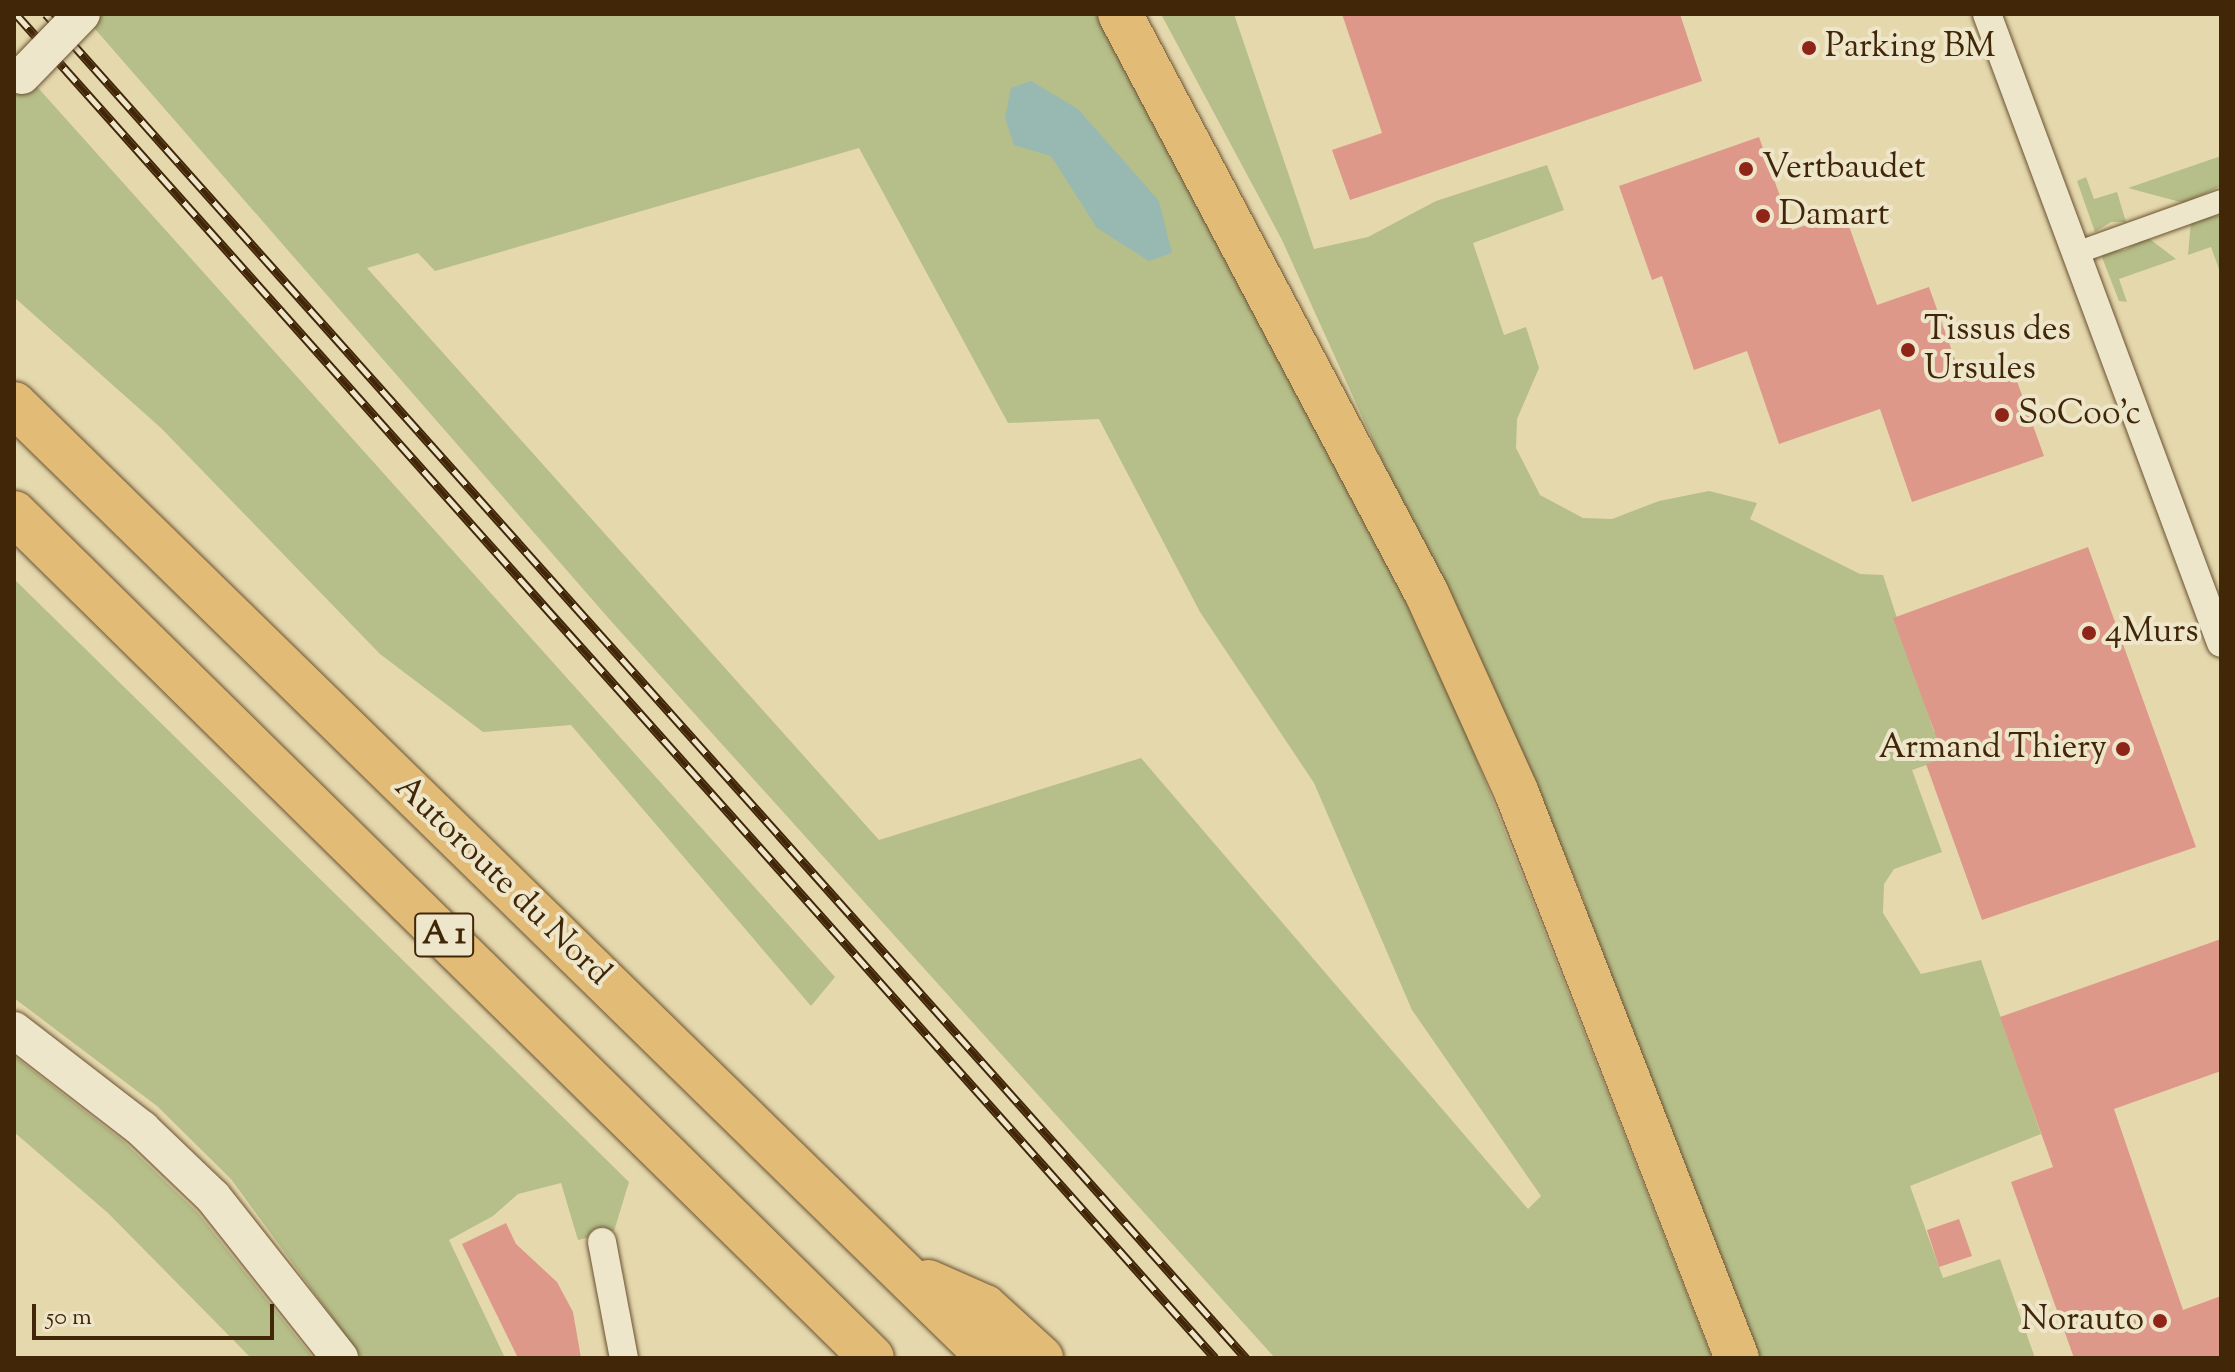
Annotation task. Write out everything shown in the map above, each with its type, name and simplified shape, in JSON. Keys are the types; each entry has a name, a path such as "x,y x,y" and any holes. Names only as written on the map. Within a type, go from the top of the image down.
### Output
{"highway":[{"path":"1120,14 1156,89 1207,170 1427,594 1516,791 1737,1358"},
{"path":"1153,14 1205,117 1207,170"},
{"name":"Autoroute du Nord","path":"14,404 990,1358"},
{"name":"A 1","path":"14,513 872,1358"},
{"path":"905,1272 985,1307 1041,1358"}],"street":[{"path":"18,80 82,14"},
{"path":"1987,14 2221,643"},
{"path":"2076,253 2221,201"},
{"path":"14,1030 142,1129 213,1197 340,1358"},
{"path":"602,1242 624,1358"}],"green space":[{"path":"82,14 1101,14 1362,504 1450,692 1712,1358 1275,1358 611,621","holes":["859,148 1008,423 1099,419 1200,612 1314,783 1412,1010 1541,1196 1528,1209 1141,758 879,840 367,268 418,253 435,271"]},
{"path":"1161,14 1234,14 1314,249 1368,237 1436,201 1547,165 1564,210 1473,243 1504,335 1526,327 1539,368 1517,419 1516,448 1540,495 1583,518 1612,519 1659,501 1709,491 1757,503 1750,519 1860,574 1883,575 1934,732 2004,707 2014,735 1912,770 1942,852 1894,869 1884,884 1883,913 1921,974 1981,960 2041,1134 1910,1186 1943,1278 2000,1259 2035,1358 1752,1358 1579,920 1585,903 1524,757 1452,615 1282,240"},
{"path":"14,61 835,977 811,1006 571,725 483,732 380,654 161,428 14,297"},
{"path":"2221,156 2221,186 2184,203 2128,188"},
{"path":"2086,177 2094,199 2117,192 2126,222 2111,222 2095,232 2077,181"},
{"path":"2221,215 2219,269 2211,247 2188,255 2191,221"},
{"path":"2147,237 2176,259 2119,279 2127,302 2119,301 2100,252 2125,250"},
{"path":"14,579 629,1182 614,1231 578,1240 561,1183 518,1194 493,1216 449,1240 505,1358 362,1358 231,1179 157,1106 14,998"},
{"path":"14,1056 123,1141 197,1212 313,1358 251,1358 108,1213 14,1132"}],"water":[{"path":"1031,81 1078,109 1159,201 1172,253 1149,261 1097,228 1051,156 1014,145 1005,118 1011,88"}],"building":[{"path":"1342,14 1680,14 1702,81 1350,200 1332,150 1382,133"},
{"path":"1759,137 1792,230 1844,212 1877,305 1929,287 1962,379 2010,362 2044,456 1912,502 1880,409 1779,444 1747,351 1694,370 1662,276 1652,280 1619,186"},
{"path":"2088,547 2196,847 1982,920 1926,764 1944,758 1893,618"},
{"path":"2221,939 2221,1071 2114,1109 2183,1310 2221,1296 2221,1358 2074,1358 2011,1182 2053,1167 2000,1017"},
{"path":"1959,1219 1972,1256 1939,1267 1927,1230"},
{"path":"506,1223 516,1244 557,1282 573,1312 581,1358 518,1358 462,1244"}],"railway":[{"path":"16,14 1215,1358"},
{"path":"46,14 1246,1358"}],"place":[{"name":"Parking BM","path":"1809,48"},
{"name":"Vertbaudet","path":"1746,169"},
{"name":"Damart","path":"1763,216"},
{"name":"Tissus des Ursules","path":"1908,350"},
{"name":"SoCoo'c","path":"2002,415"},
{"name":"4Murs","path":"2089,633"},
{"name":"Armand Thiery","path":"2123,749"},
{"name":"Norauto","path":"2160,1321"}]}
